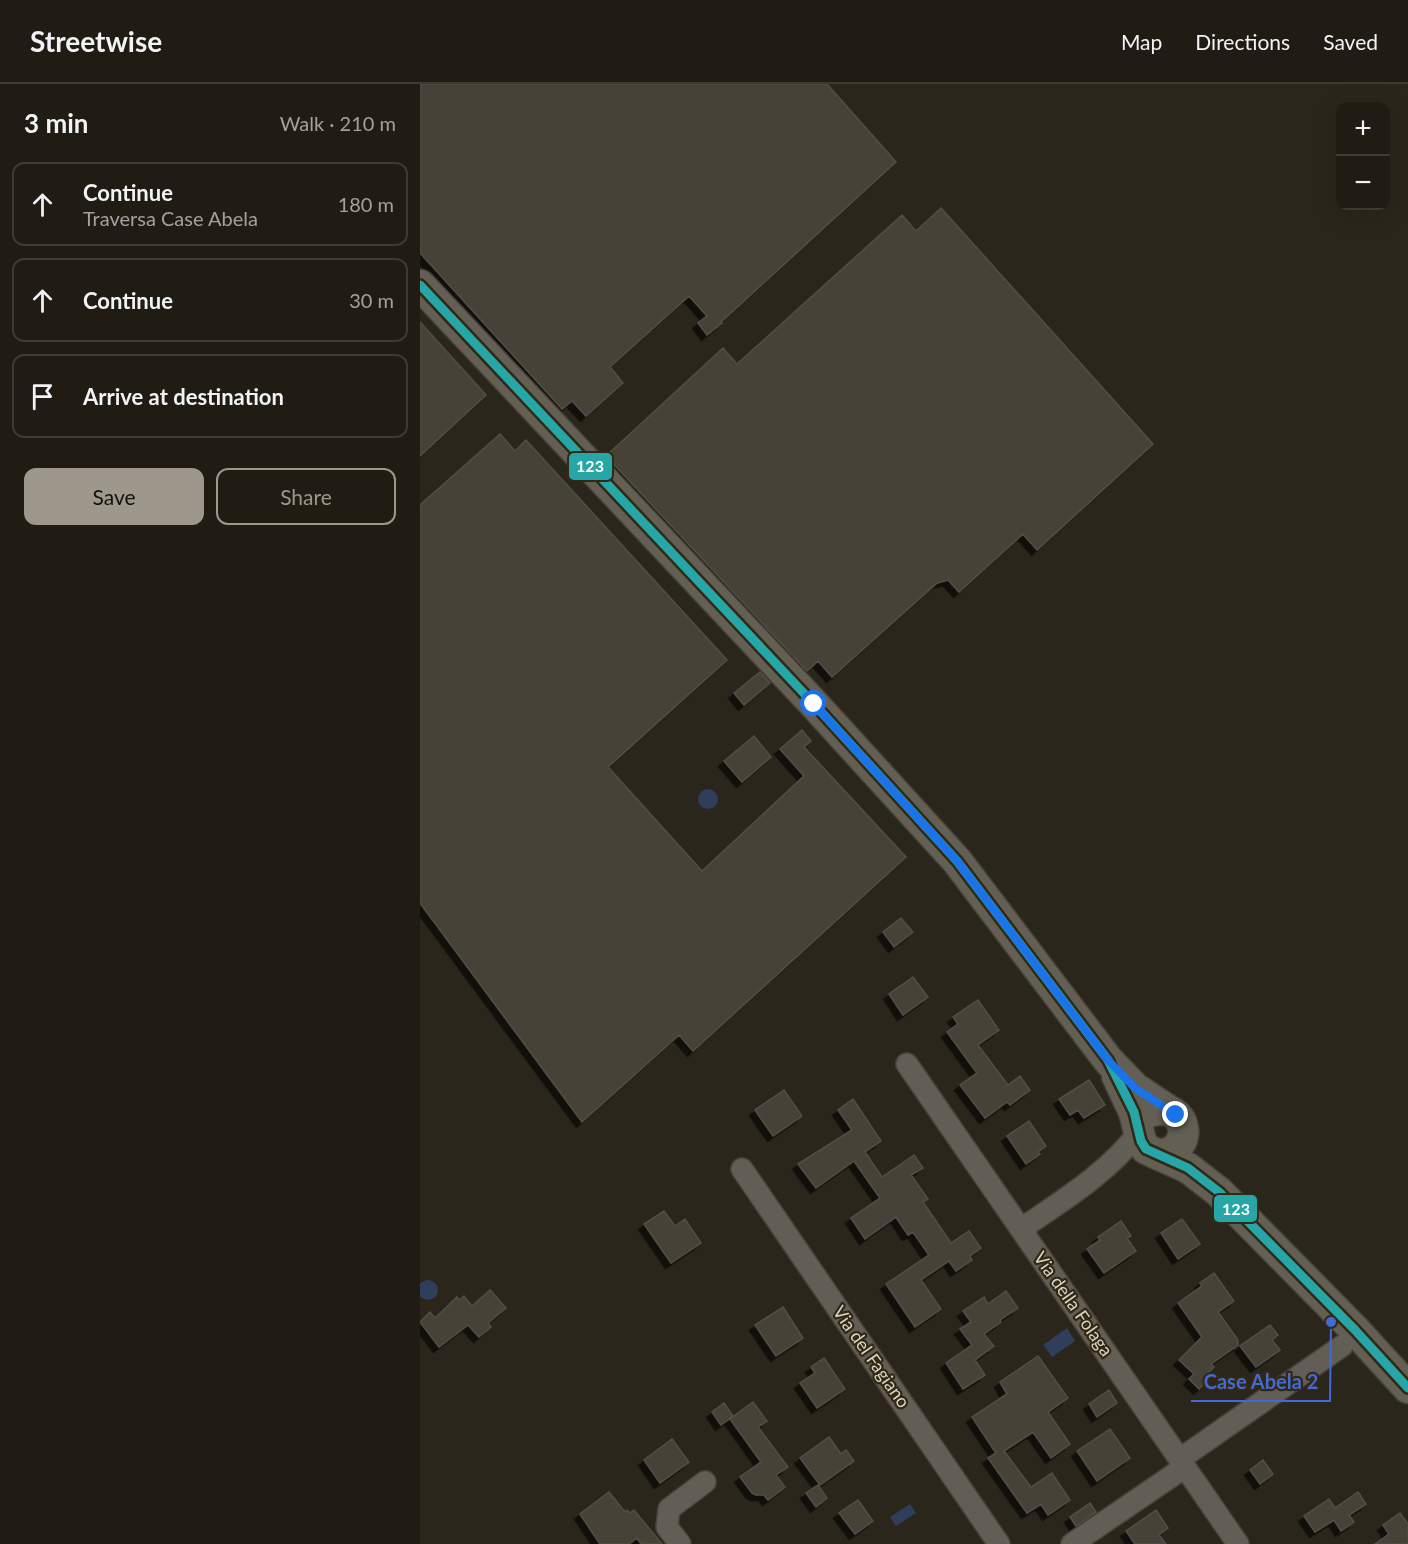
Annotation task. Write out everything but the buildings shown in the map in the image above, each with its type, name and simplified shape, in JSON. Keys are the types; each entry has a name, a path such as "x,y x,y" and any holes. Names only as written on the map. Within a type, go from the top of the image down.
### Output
{"street":[{"path":"420,285 814,704 957,861 1108,1060 1135,1088 1178,1122 1196,1159 1219,1192"},
{"path":"1108,1060 1148,1142 1219,1192 1355,1330 1408,1388"},
{"name":"Via della Folaga","path":"907,1064 1238,1544"},
{"path":"1022,1229 1099,1174 1129,1146 1148,1142 1174,1151 1183,1138 1178,1122 1158,1110 1146,1115 1148,1142"},
{"name":"Via del Fagiano","path":"742,1169 999,1544"},
{"path":"1072,1544 1342,1346"},
{"path":"680,1544 667,1527 669,1509 705,1482"}],"water":[{"path":"708,789 715,792 718,799 715,806 708,809 701,806 698,799 701,792"},
{"path":"428,1280 435,1283 438,1290 435,1297 428,1300 421,1297 418,1290 421,1283"},
{"path":"1067,1328 1075,1341 1052,1357 1043,1345"},
{"path":"910,1504 916,1513 896,1526 890,1517"}],"transit line":[{"name":"123","path":"420,285 814,704 957,861 1108,1060 1134,1112 1141,1141 1146,1149 1188,1168 1219,1192 1355,1330 1408,1388"}],"place":[{"name":"Case Abela 2","path":"1331,1322"}],"route":[{"path":"814,704 957,861 1108,1060 1135,1088 1176,1115"}]}
